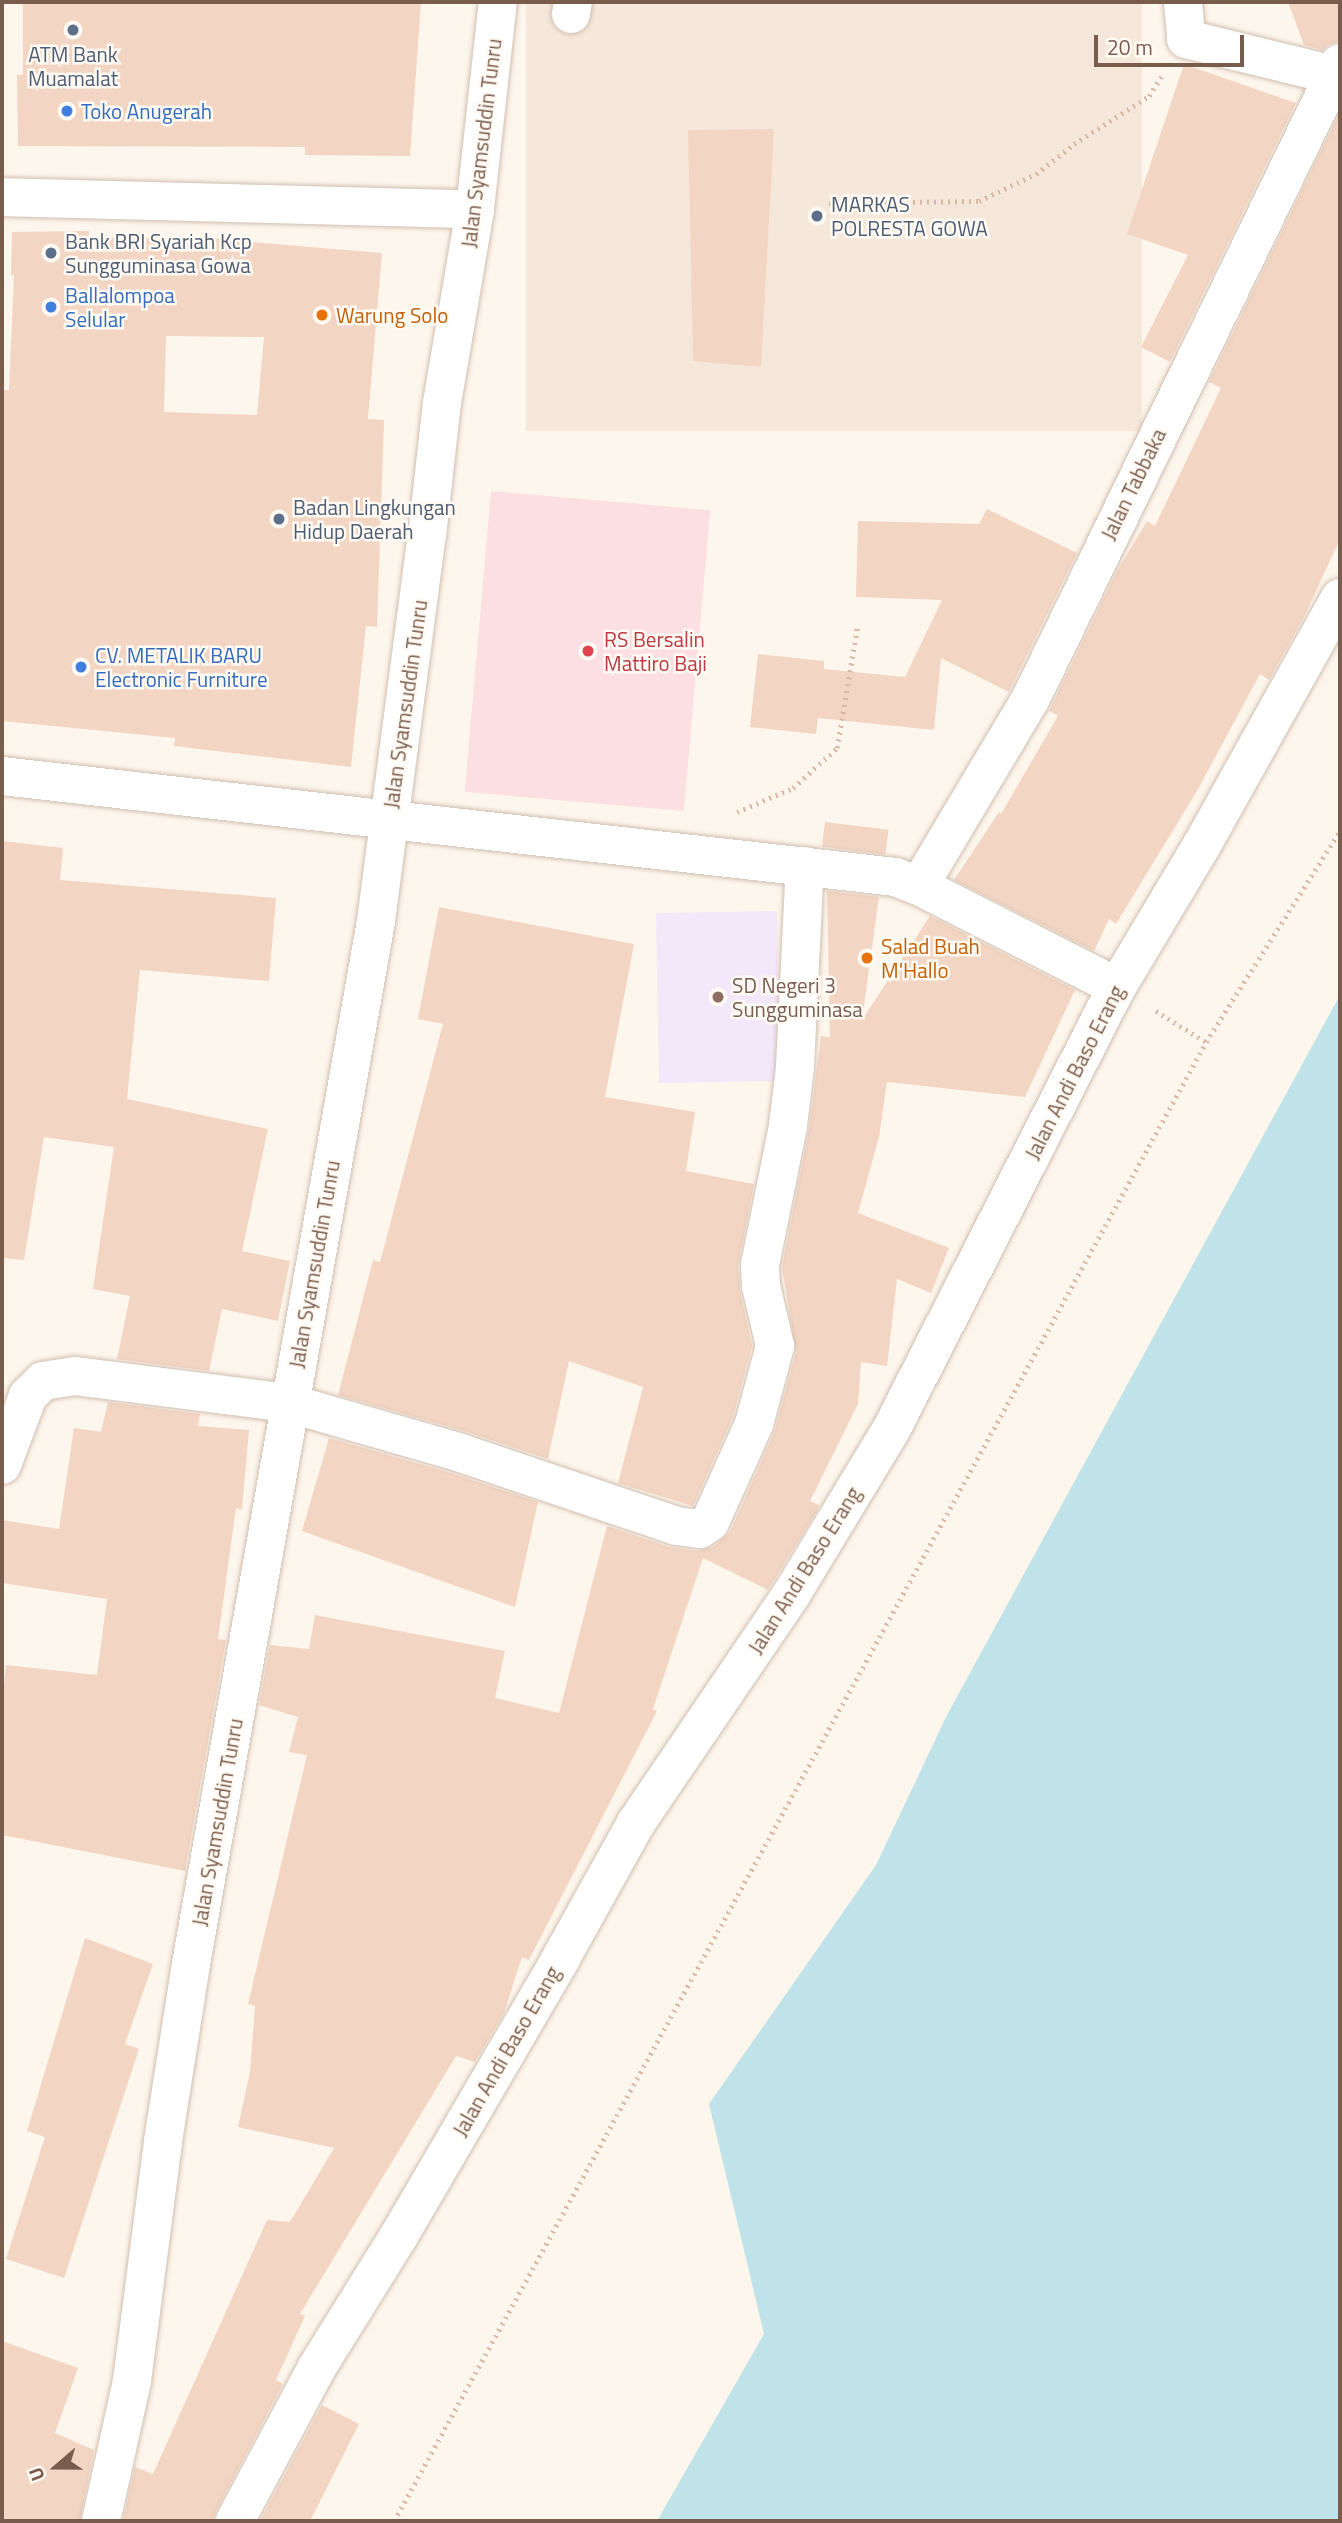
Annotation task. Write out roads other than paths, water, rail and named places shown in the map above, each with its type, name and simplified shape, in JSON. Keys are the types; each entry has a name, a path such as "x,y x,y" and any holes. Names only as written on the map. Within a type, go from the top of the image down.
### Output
{"street":[{"name":"Jalan Syamsuddin Tunru","path":"101,2521 132,2381 163,2141 191,1964 237,1718 288,1403 376,921 442,403 475,209 498,2"},
{"path":"1185,20 1337,69"},
{"name":"Jalan Tabbaka","path":"919,886 1031,698 1177,394 1251,252 1337,69"},
{"path":"2,197 475,209"},
{"name":"Jalan Andi Baso Erang","path":"235,2521 316,2369 463,2126 636,1823 791,1595 891,1430 1117,988 1202,845 1340,598"},
{"path":"2,776 895,877 919,886 1117,988"},
{"path":"2,1465 28,1396 43,1381 75,1376 288,1403 458,1452 676,1526 699,1529 710,1522 754,1424 775,1346 761,1286 760,1265 788,1126 795,1067 805,866"}],"water":[{"path":"1340,995 1340,2521 657,2521 764,2334 709,2104 876,1865 947,1715"}],"place":[{"name":"ATM Bank Muamalat","path":"73,30"},
{"name":"Toko Anugerah","path":"67,111"},
{"name":"MARKAS POLRESTA GOWA","path":"817,216"},
{"name":"Bank BRI Syariah Kcp Sungguminasa Gowa","path":"51,253"},
{"name":"Ballalompoa Selular","path":"51,307"},
{"name":"Warung Solo","path":"322,315"},
{"name":"Badan Lingkungan Hidup Daerah","path":"279,519"},
{"name":"RS Bersalin Mattiro Baji","path":"588,651"},
{"name":"CV. METALIK BARU Electronic Furniture","path":"81,667"},
{"name":"Salad Buah M'Hallo","path":"867,958"},
{"name":"SD Negeri 3 Sungguminasa","path":"718,997"}]}
